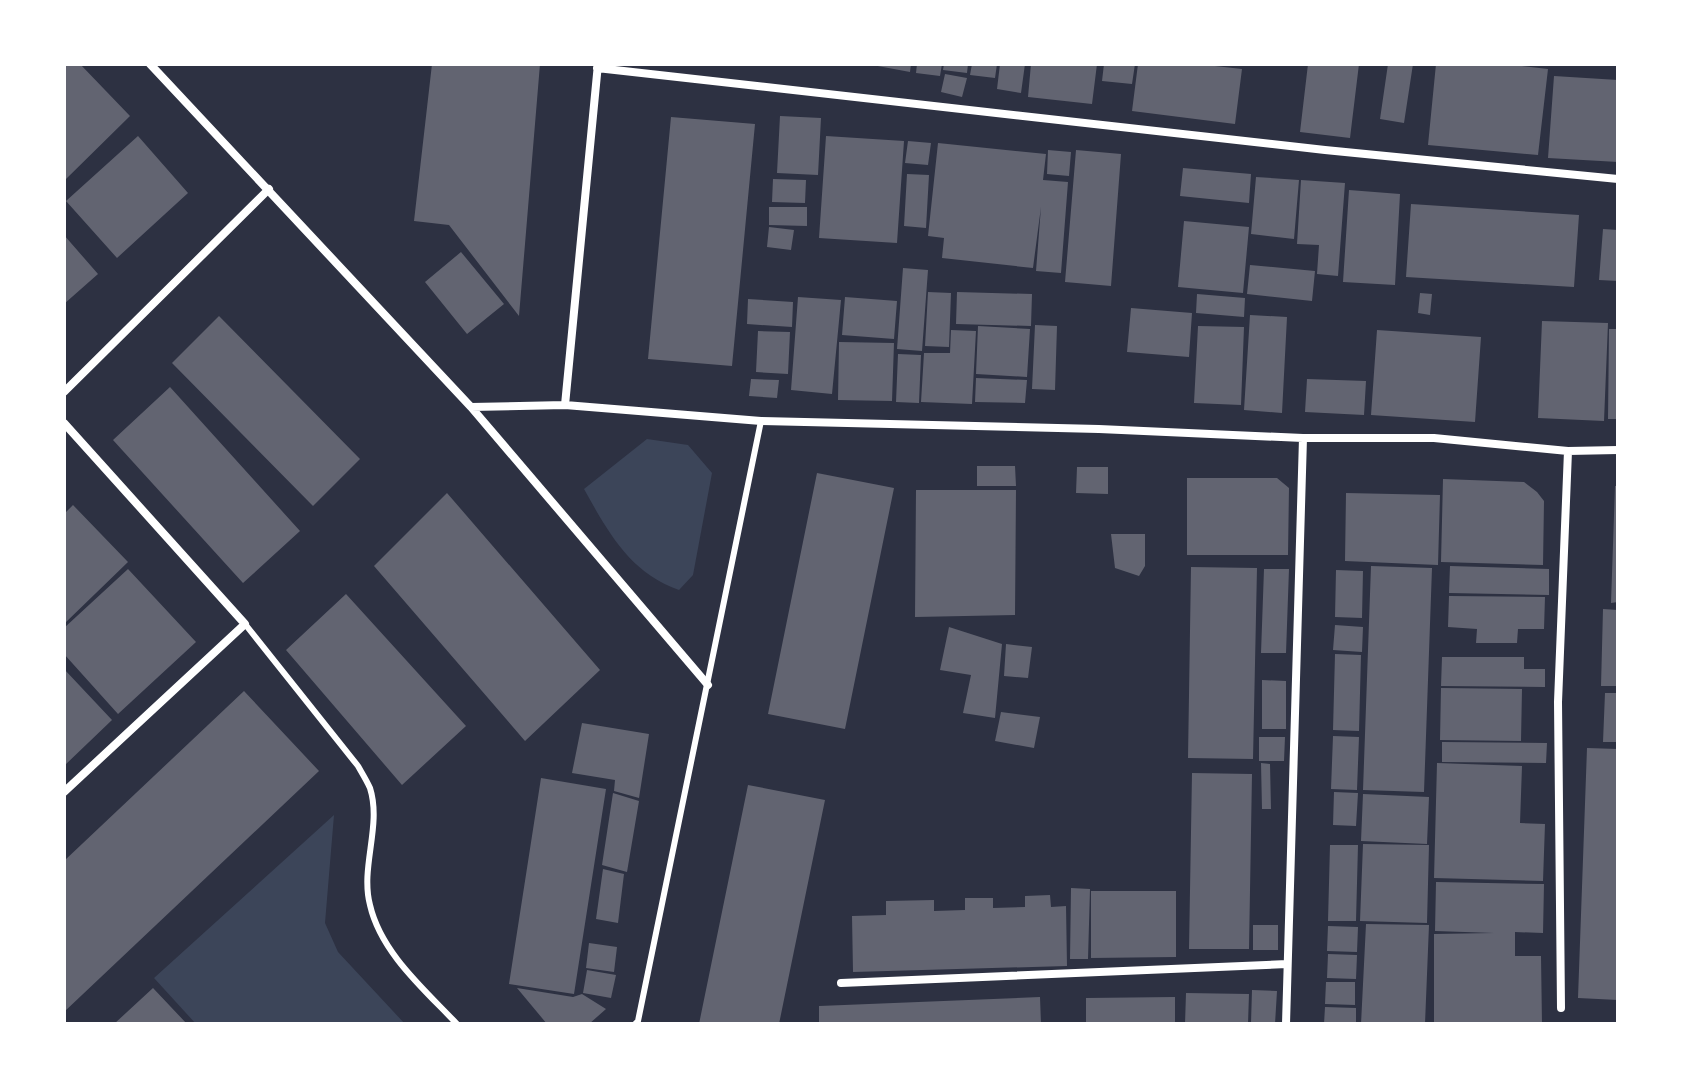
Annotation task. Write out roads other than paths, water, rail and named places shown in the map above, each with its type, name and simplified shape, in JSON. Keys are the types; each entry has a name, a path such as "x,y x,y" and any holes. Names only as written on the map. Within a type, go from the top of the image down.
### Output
{"street":[{"path":"150,64 471,407 708,685"},
{"path":"565,405 598,66 1325,150 1618,179"},
{"path":"64,392 269,189"},
{"path":"471,407 565,405 761,421 1099,429 1303,438 1434,438 1568,451 1618,450"},
{"path":"64,423 245,624 64,792"},
{"path":"1286,1024 1303,438"},
{"path":"1561,1008 1558,702 1568,451"},
{"path":"841,983 1287,964"}],"lane":[{"path":"635,1024 761,421"},
{"path":"245,624 358,766 370,788 373,806 368,874 370,906 382,936 414,979 457,1024"}]}
